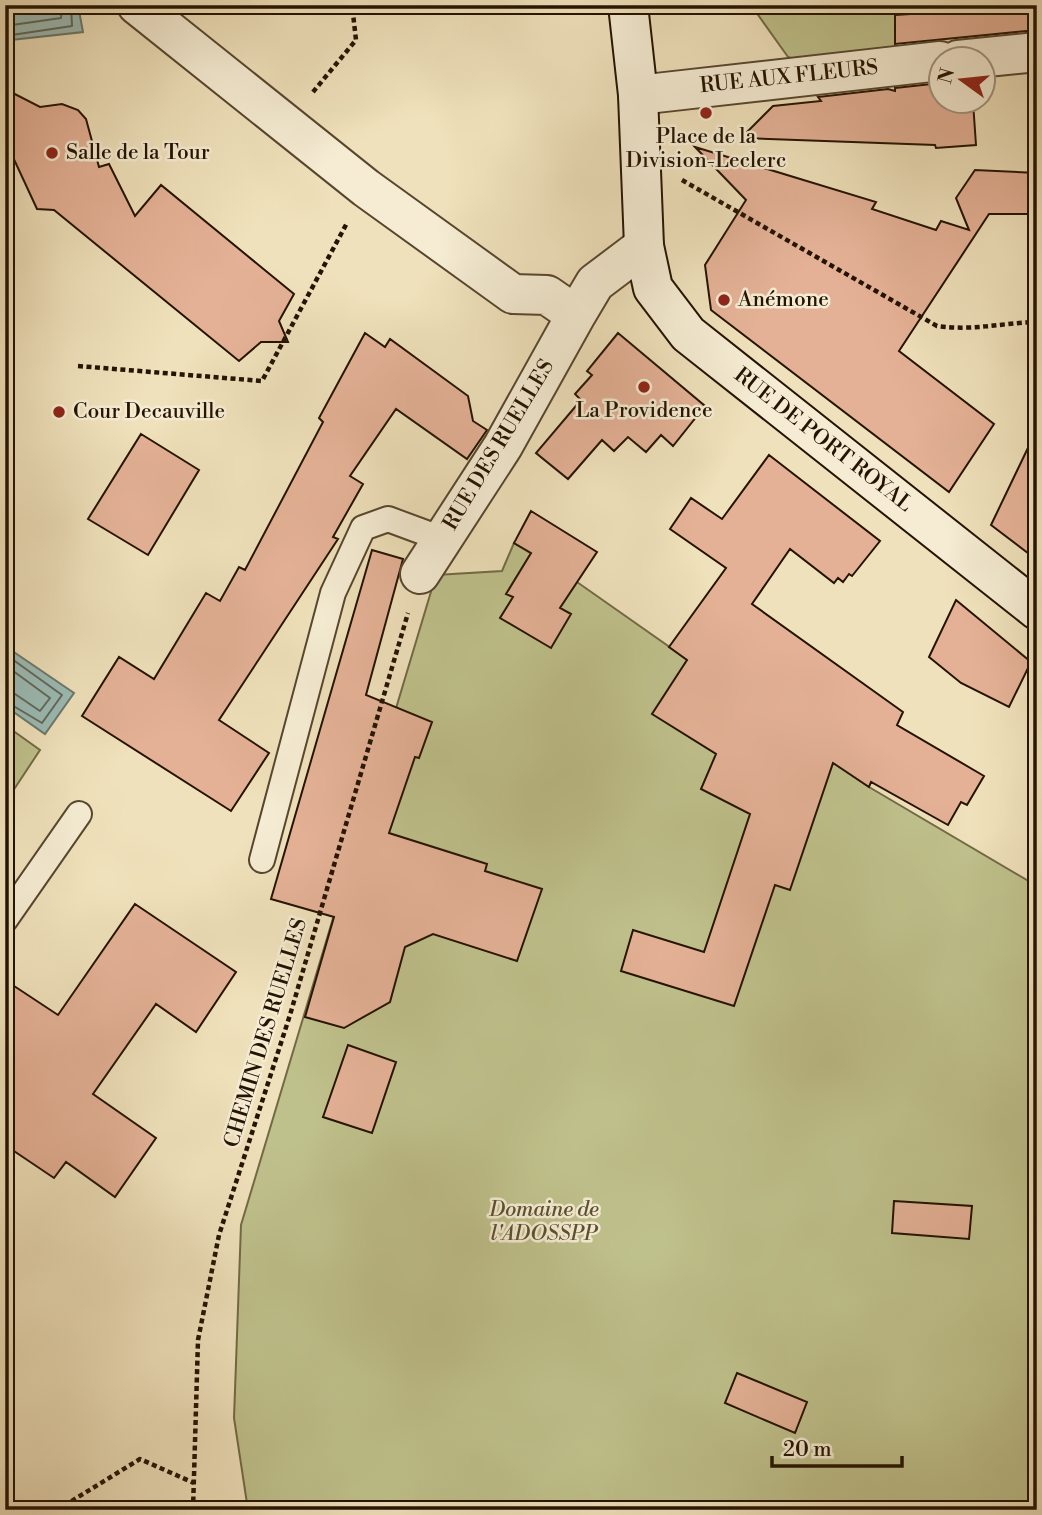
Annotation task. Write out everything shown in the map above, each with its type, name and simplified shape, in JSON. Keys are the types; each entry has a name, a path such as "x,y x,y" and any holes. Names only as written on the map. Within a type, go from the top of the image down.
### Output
{"street":[{"path":"136,5 366,188 513,294 547,295 576,315"},
{"name":"RUE DE PORT ROYAL","path":"628,5 638,95 644,246 653,288 688,334 1037,610"},
{"path":"996,56 1037,52"},
{"name":"RUE AUX FLEURS","path":"638,95 926,63"},
{"name":"RUE DES RUELLES","path":"420,574 503,446 595,283 644,246"}],"lane":[{"path":"262,860 333,593 362,528 388,519 442,539"},
{"path":"5,920 79,814"}],"path":[{"path":"286,125 356,40 352,5"},
{"path":"641,169 682,180 937,326 968,330 1037,321"},
{"path":"78,366 262,381 366,188"},
{"name":"CHEMIN DES RUELLES","path":"193,1510 198,1340 219,1235 290,1015 420,574"},
{"path":"58,1510 140,1460 194,1483"}],"green space":[{"path":"751,5 896,5 895,52 807,63 788,57"},
{"name":"Domaine de l'ADOSSPP","path":"514,543 577,582 869,787 1037,886 1037,1510 248,1510 234,1418 241,1225 436,575 502,571"},
{"path":"5,725 40,750 5,803"}],"water":[{"path":"5,5 78,5 83,32 11,40 5,49"},
{"path":"5,646 74,693 45,734 5,706"}],"building":[{"path":"986,5 1037,5 1037,30 895,44 895,15 987,9"},
{"path":"926,85 926,116 974,116 976,145 936,148 935,145 741,138 773,106 821,101 818,97 888,89 895,91 895,88"},
{"path":"5,89 40,107 62,104 78,110 86,119 99,167 109,164 135,216 161,185 294,294 279,321 288,342 261,342 239,361 54,210 37,209 5,140"},
{"path":"695,147 876,202 872,209 936,230 941,221 969,230 956,198 975,170 1037,173 1037,214 989,214 899,351 994,424 949,492 711,310 705,265 746,200"},
{"path":"365,333 385,347 390,339 468,396 473,421 487,430 467,459 396,409 350,476 363,484 333,537 338,539 219,720 269,753 231,811 82,716 119,657 154,679 206,593 220,601 239,567 245,570 323,422 319,418"},
{"path":"618,333 705,406 673,446 661,435 646,452 628,437 614,451 602,440 568,479 536,453 581,400 575,394 592,375 587,371"},
{"path":"1037,429 1037,560 991,525"},
{"path":"141,434 199,470 148,555 88,519"},
{"path":"769,455 880,541 852,576 849,574 843,582 838,578 834,583 790,549 752,604 903,712 897,725 984,776 967,805 961,802 948,825 871,782 869,787 833,763 790,890 775,885 734,1006 621,971 633,930 704,952 750,814 701,789 716,754 652,714 687,660 669,647 726,568 670,529 691,498 722,519"},
{"path":"531,511 597,552 560,608 571,614 551,648 500,618 513,597 506,594 531,553 514,543"},
{"path":"372,550 403,559 366,695 432,722 419,758 415,757 389,833 487,864 485,871 542,889 517,961 433,934 405,947 390,1002 344,1028 305,1017 334,917 271,899"},
{"path":"956,600 1031,662 1009,707 961,683 929,657"},
{"path":"135,904 236,972 196,1032 156,1004 93,1094 156,1138 115,1197 66,1162 54,1178 5,1145 5,980 58,1015"},
{"path":"348,1045 396,1062 372,1133 323,1117"},
{"path":"894,1201 972,1206 969,1239 892,1233"},
{"path":"737,1373 807,1402 795,1433 725,1403"}],"place":[{"name":"Place de la Division-Leclerc","path":"706,113"},
{"name":"Salle de la Tour","path":"52,153"},
{"name":"Anémone","path":"724,300"},
{"name":"La Providence","path":"644,387"},
{"name":"Cour Decauville","path":"59,412"}]}
